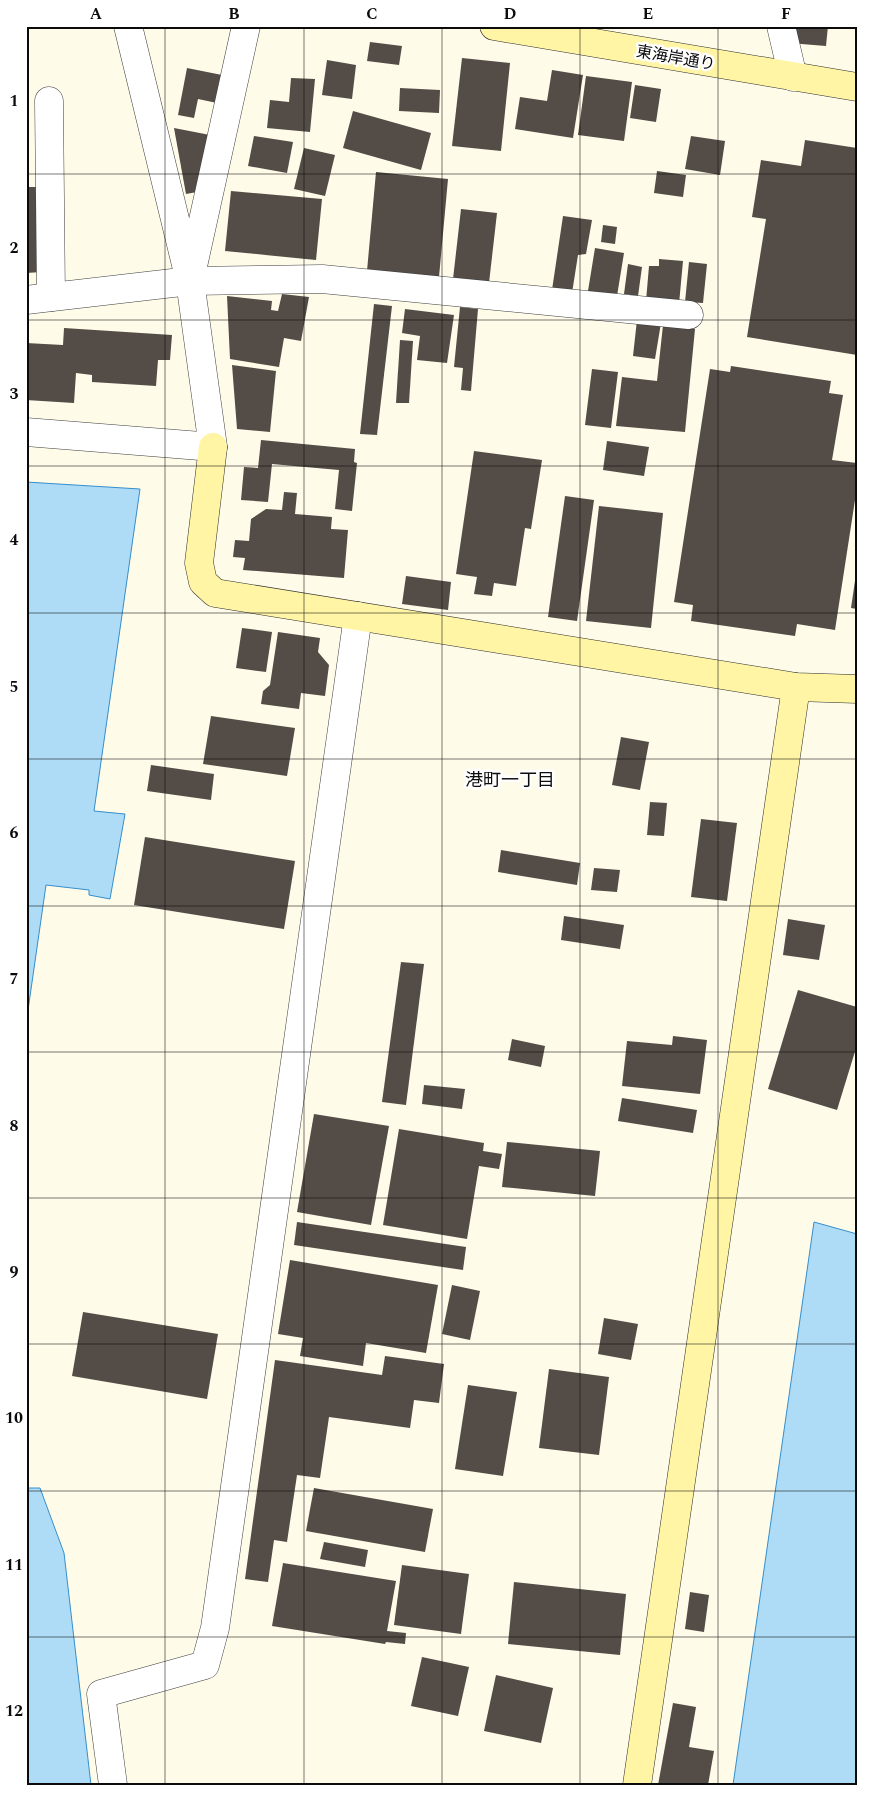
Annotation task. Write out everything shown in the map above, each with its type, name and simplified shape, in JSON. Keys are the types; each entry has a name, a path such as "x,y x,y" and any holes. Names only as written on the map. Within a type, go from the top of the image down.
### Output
{"street":[{"path":"128,26 190,281 212,447 199,562 203,582 216,593 796,687 857,689"},
{"path":"190,281 246,26"},
{"name":"東海岸通り","path":"494,26 857,88"},
{"path":"781,26 793,77"},
{"path":"49,101 39,299 190,281 322,279 689,314"},
{"path":"26,432 212,447"},
{"path":"113,1785 101,1694 205,1665 215,1628 358,616"},
{"path":"637,1785 796,687"}],"water":[{"path":"26,482 140,489 94,811 125,814 110,899 89,895 89,890 46,885 26,1024"},
{"path":"814,1222 857,1234 857,1785 733,1785"},
{"path":"26,1488 40,1488 64,1553 91,1785 26,1785"}],"building":[{"path":"791,26 828,26 826,46 789,43"},
{"path":"370,42 402,46 399,65 367,61"},
{"path":"462,58 510,63 501,151 452,146"},
{"path":"327,60 356,65 352,99 322,95"},
{"path":"187,68 222,75 217,103 198,99 194,118 178,115"},
{"path":"552,70 583,75 573,138 515,129 520,97 547,101"},
{"path":"586,76 632,82 624,141 578,135"},
{"path":"291,78 315,79 310,132 267,128 270,100 289,102"},
{"path":"635,85 661,89 656,122 630,118"},
{"path":"400,88 440,90 439,113 399,111"},
{"path":"353,111 431,133 421,170 343,148"},
{"path":"174,128 210,135 197,192 186,194"},
{"path":"254,136 293,142 287,173 248,166"},
{"path":"691,136 725,141 720,175 685,169"},
{"path":"805,140 857,148 857,355 747,337 766,219 752,217 761,160 801,166"},
{"path":"304,148 335,155 325,196 294,189"},
{"path":"657,171 686,175 683,197 654,193"},
{"path":"376,172 448,179 439,277 367,271"},
{"path":"26,187 39,187 42,272 26,273"},
{"path":"231,191 322,199 316,260 225,251"},
{"path":"461,209 497,213 489,283 453,279"},
{"path":"563,216 592,220 586,254 578,255 572,293 552,290"},
{"path":"603,225 617,227 615,244 601,242"},
{"path":"595,248 624,253 617,296 588,291"},
{"path":"659,259 683,261 679,304 646,301 649,266 659,266"},
{"path":"689,262 707,264 703,303 685,302"},
{"path":"628,264 642,267 638,296 624,294"},
{"path":"282,294 309,297 301,341 284,338 279,367 230,359 227,296 272,301 271,310 278,311"},
{"path":"374,304 392,306 377,435 360,434"},
{"path":"460,307 478,309 471,391 461,390 463,368 454,367"},
{"path":"405,309 454,315 447,363 417,360 420,336 402,333"},
{"path":"637,320 661,323 655,359 633,356"},
{"path":"663,325 695,329 685,432 616,426 622,377 657,381"},
{"path":"64,328 172,335 170,360 158,360 156,386 92,382 92,375 76,373 74,403 26,400 26,343 63,345"},
{"path":"400,340 413,341 409,403 396,403"},
{"path":"232,365 276,371 270,432 237,429"},
{"path":"731,366 831,381 829,393 843,395 832,460 857,463 857,487 835,630 797,624 795,636 691,621 693,605 674,602 710,369 730,372"},
{"path":"592,369 618,372 611,428 585,425"},
{"path":"261,440 355,449 354,462 357,463 352,511 335,509 339,470 272,464 268,502 241,500 244,467 258,468"},
{"path":"607,441 649,447 644,476 603,470"},
{"path":"474,451 542,460 531,529 525,528 516,586 494,583 492,596 474,594 477,577 456,574"},
{"path":"284,492 297,493 295,514 332,517 331,529 348,530 344,578 243,570 245,558 233,557 235,540 249,541 251,519 266,509 282,510"},
{"path":"565,496 594,500 577,621 548,617"},
{"path":"599,506 663,513 651,628 586,621"},
{"path":"857,574 857,609 851,608"},
{"path":"406,576 451,582 448,610 402,604"},
{"path":"242,628 272,632 266,672 236,668"},
{"path":"278,632 320,638 318,652 329,665 325,696 301,693 299,709 261,704 263,691 270,685"},
{"path":"211,716 295,728 287,776 203,764"},
{"path":"621,737 649,742 640,790 612,785"},
{"path":"151,765 214,774 211,800 147,791"},
{"path":"650,802 667,803 664,836 647,835"},
{"path":"701,819 737,823 727,901 691,897"},
{"path":"145,837 295,861 284,929 134,905"},
{"path":"501,850 580,863 577,885 498,872"},
{"path":"594,868 620,870 617,892 591,890"},
{"path":"564,916 624,925 620,949 561,940"},
{"path":"788,919 825,925 819,960 783,955"},
{"path":"401,962 424,964 406,1105 382,1102"},
{"path":"798,990 857,1007 857,1045 837,1110 768,1089"},
{"path":"673,1036 707,1040 700,1094 622,1086 627,1041 672,1045"},
{"path":"512,1039 545,1046 541,1067 508,1060"},
{"path":"424,1085 465,1089 462,1109 422,1104"},
{"path":"622,1098 697,1110 693,1133 618,1121"},
{"path":"314,1114 389,1126 371,1225 297,1212"},
{"path":"399,1129 484,1143 483,1151 502,1154 499,1169 479,1166 467,1239 383,1225"},
{"path":"507,1142 600,1151 595,1196 502,1187"},
{"path":"297,1222 466,1247 463,1270 294,1245"},
{"path":"290,1260 438,1285 426,1353 366,1343 363,1366 300,1356 303,1338 278,1334"},
{"path":"452,1285 480,1291 470,1340 442,1334"},
{"path":"83,1312 218,1334 207,1399 72,1376"},
{"path":"604,1318 638,1324 631,1360 598,1354"},
{"path":"385,1356 444,1364 439,1403 414,1400 410,1428 329,1417 320,1478 297,1475 287,1542 274,1540 268,1582 245,1579 275,1360 382,1375"},
{"path":"549,1369 609,1377 599,1455 539,1448"},
{"path":"468,1385 517,1392 503,1476 455,1469"},
{"path":"314,1488 433,1509 425,1552 306,1531"},
{"path":"324,1542 368,1550 365,1567 320,1559"},
{"path":"283,1563 396,1581 387,1631 406,1633 405,1644 386,1642 385,1644 272,1626"},
{"path":"402,1565 469,1574 461,1634 394,1625"},
{"path":"514,1582 626,1594 620,1655 508,1644"},
{"path":"690,1592 709,1595 704,1632 685,1629"},
{"path":"422,1657 469,1667 458,1716 411,1706"},
{"path":"496,1675 553,1688 541,1743 484,1731"},
{"path":"673,1703 696,1707 689,1747 714,1751 708,1785 658,1785"}],"district":[{"name":"港町一丁目","path":"510,780"}]}
